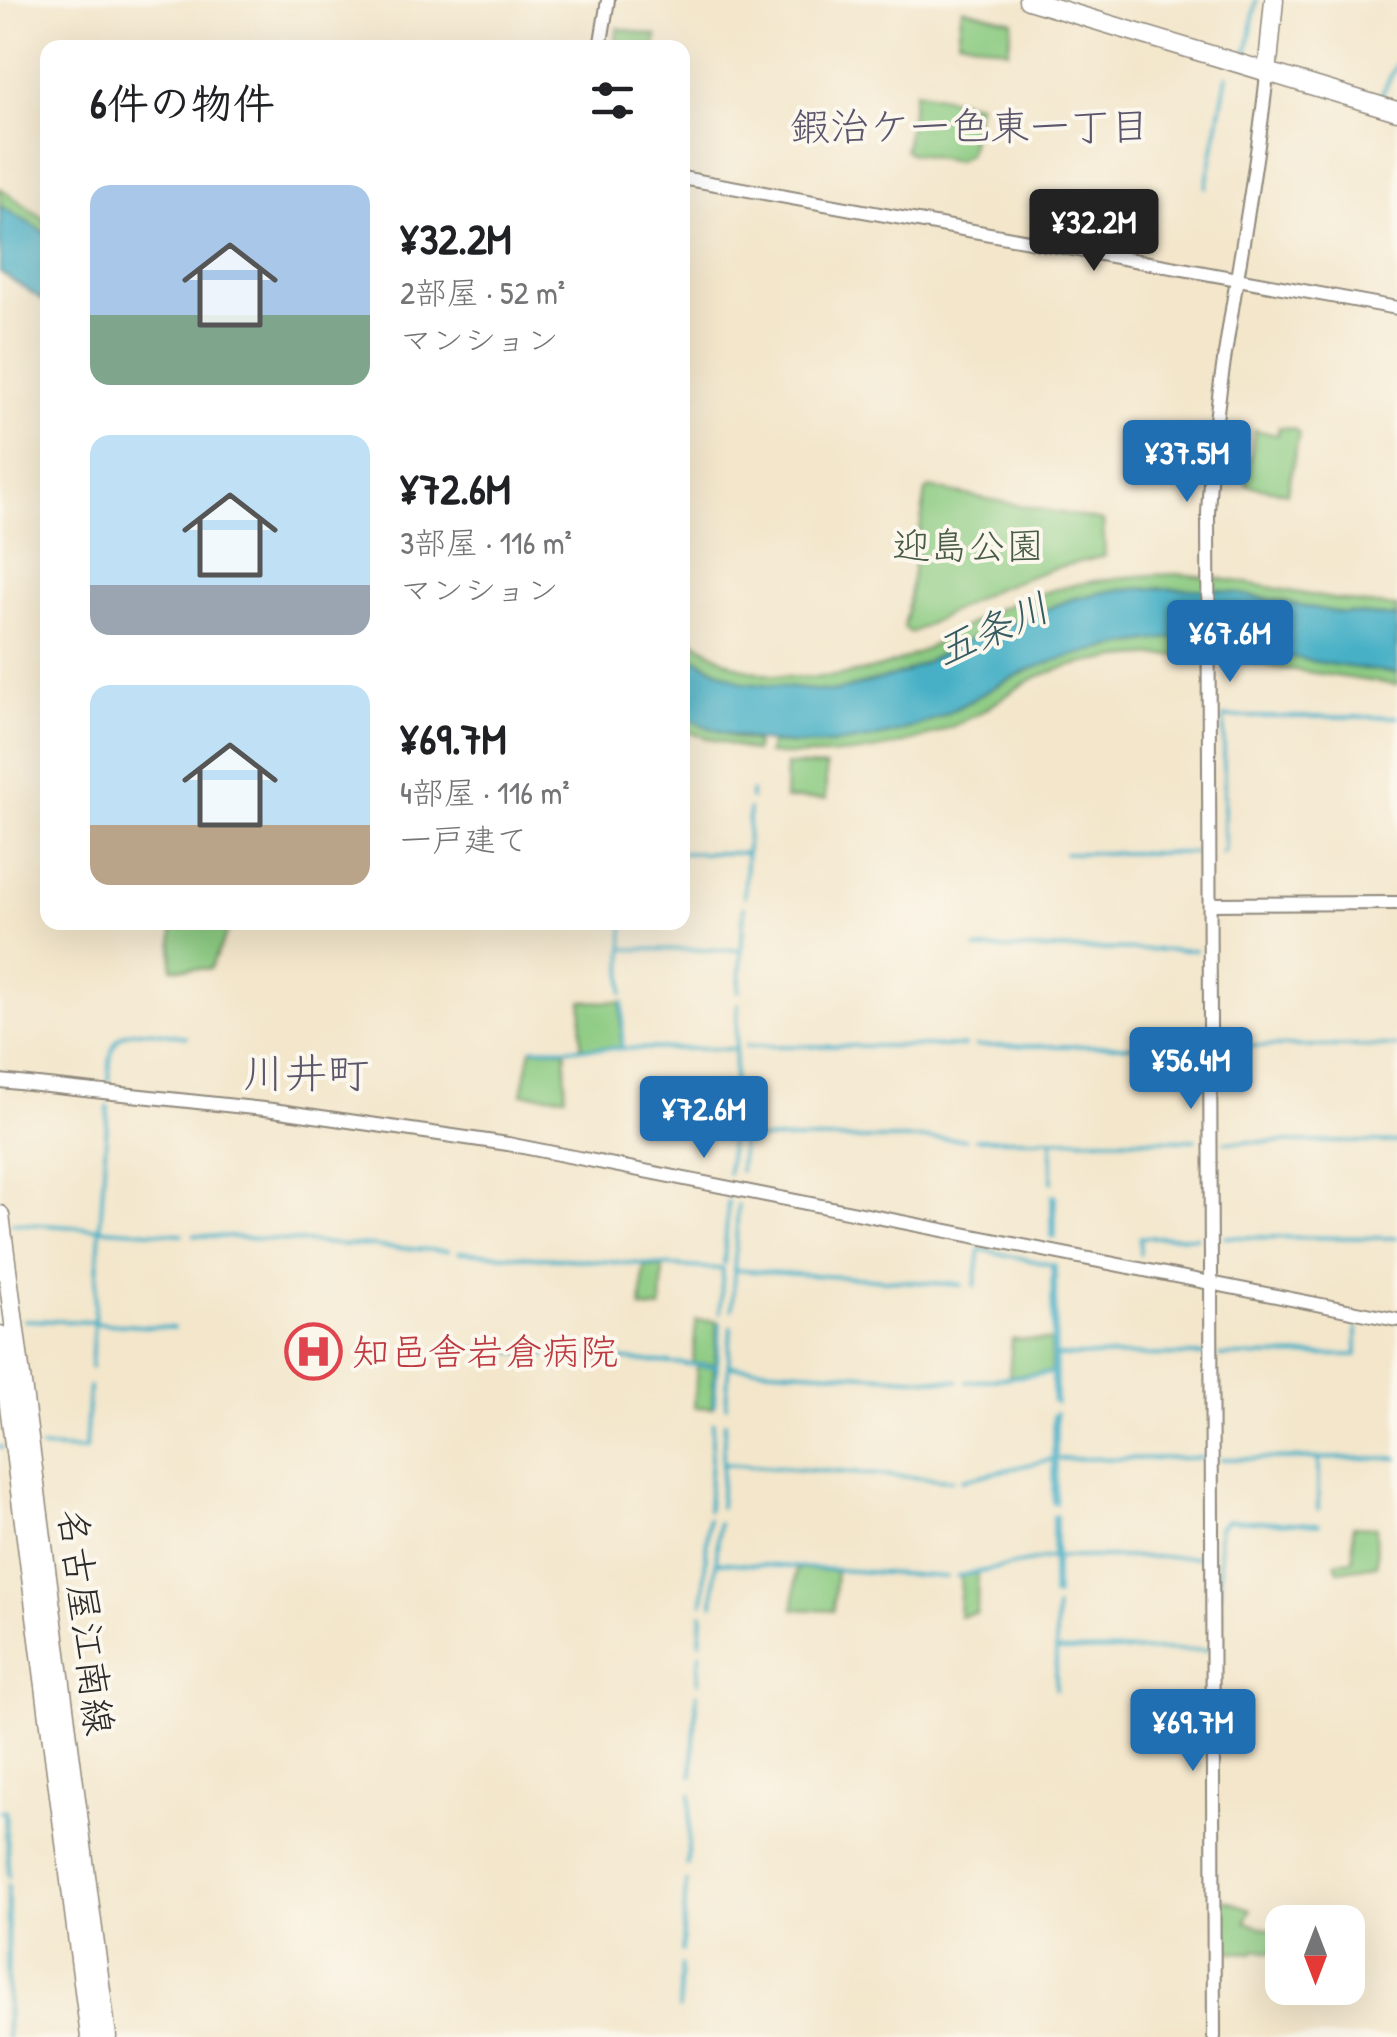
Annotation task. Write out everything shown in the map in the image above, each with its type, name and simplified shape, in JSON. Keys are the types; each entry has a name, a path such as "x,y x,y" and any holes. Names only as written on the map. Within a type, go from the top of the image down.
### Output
{"main road":[{"path":"1028,0 1397,111"},
{"path":"1267,74 1274,0"},
{"name":"名古屋江南線","path":"0,1215 107,2037"},
{"name":"名古屋江南線","path":"0,1334 90,2037"}],"street":[{"path":"601,40 608,0"},
{"path":"1214,2037 1209,481 1267,74"},
{"path":"690,179 1397,308"},
{"path":"1210,904 1397,903"},
{"path":"0,1081 272,1110 508,1144 1397,1320"}],"green space":[{"path":"962,8 1013,21 1008,50 958,39"},
{"path":"618,28 657,36 656,40 615,40"},
{"path":"915,91 978,104 969,153 957,161 905,150"},
{"path":"0,188 40,216 40,230 0,206"},
{"path":"1279,427 1294,429 1299,434 1287,493 1246,485 1255,430 1277,435"},
{"name":"迎島公園","path":"930,488 1103,521 1105,556 1051,569 995,589 911,633 904,628 926,491"},
{"path":"1176,574 1232,581 1397,607 1397,617 1340,613 1219,590 1115,590 1072,599 968,640 904,673 833,692 743,683 690,656 690,637 721,658 755,672 801,678 850,674 915,654 996,610 1039,594 1130,577"},
{"path":"1167,638 1190,638 1190,655 1112,659 1055,671 1029,681 953,726 902,744 850,753 768,754 770,743 880,736 922,724 1059,659"},
{"path":"1226,643 1397,673 1397,685 1224,660"},
{"path":"690,719 735,738 756,742 755,752 690,733"},
{"path":"786,765 826,767 826,799 785,799"},
{"path":"173,930 229,930 210,969 172,968"},
{"path":"582,1001 621,1002 621,1048 581,1047"},
{"path":"531,1049 566,1050 565,1096 522,1094"},
{"path":"644,1266 663,1267 661,1309 641,1308"},
{"path":"696,1320 717,1321 715,1364 693,1363"},
{"path":"1012,1339 1051,1341 1051,1372 1009,1376"},
{"path":"697,1366 714,1367 712,1408 694,1407"},
{"path":"1353,1526 1376,1527 1377,1565 1338,1571 1335,1562 1353,1560"},
{"path":"796,1569 836,1571 833,1611 794,1609"},
{"path":"978,1573 977,1613 959,1616 961,1576"},
{"path":"1225,1900 1251,1909 1246,1922 1265,1928 1265,1952 1222,1951"}],"water":[{"path":"0,206 40,230 40,298 0,272"},
{"path":"1115,590 1219,590 1340,613 1397,617 1397,673 1317,662 1217,640 1163,639 1045,664 941,716 878,737 845,742 778,743 745,738 690,719 690,656 743,683 833,692 904,673 968,640 1072,599"}],"waterway":[{"path":"1242,56 1248,49 1256,0"},
{"path":"1380,97 1397,64"},
{"path":"1206,187 1227,76"},
{"path":"1221,853 1224,717 1397,717"},
{"path":"751,792 751,798"},
{"path":"744,896 749,810"},
{"path":"690,853 747,853"},
{"path":"1065,853 1194,853"},
{"path":"739,991 744,907"},
{"path":"623,993 624,930"},
{"path":"624,949 741,950"},
{"path":"976,949 1195,950"},
{"path":"622,1049 623,1002"},
{"path":"733,1096 738,1004"},
{"path":"109,1080 113,1048 126,1034 145,1031 186,1037"},
{"path":"746,1046 964,1046"},
{"path":"976,1046 1196,1046"},
{"path":"1224,1046 1397,1046"},
{"path":"533,1048 736,1049"},
{"path":"728,1173 732,1106"},
{"path":"91,1367 108,1107"},
{"path":"740,1171 742,1139 965,1139"},
{"path":"976,1139 1052,1139"},
{"path":"1052,1182 1052,1139 1195,1140"},
{"path":"1225,1142 1397,1142"},
{"path":"1052,1196 1055,1237"},
{"path":"1052,1196 1052,1237"},
{"path":"724,1263 728,1201"},
{"path":"732,1309 738,1205"},
{"path":"13,1223 182,1234"},
{"path":"194,1235 261,1239"},
{"path":"1140,1254 1140,1237 1197,1237"},
{"path":"1225,1237 1397,1238"},
{"path":"264,1239 347,1245"},
{"path":"351,1245 375,1246"},
{"path":"379,1247 448,1251"},
{"path":"975,1286 980,1249 1052,1265 1053,1401"},
{"path":"459,1252 720,1269"},
{"path":"1055,1265 1056,1403"},
{"path":"720,1312 723,1269"},
{"path":"734,1270 962,1285"},
{"path":"25,1320 93,1322"},
{"path":"93,1323 173,1328"},
{"path":"714,1405 720,1323"},
{"path":"726,1406 731,1327"},
{"path":"1220,1356 1357,1355 1357,1328"},
{"path":"452,1348 717,1366"},
{"path":"1056,1356 1204,1355"},
{"path":"728,1366 958,1381"},
{"path":"967,1382 1052,1373"},
{"path":"41,1448 85,1450 89,1387"},
{"path":"1056,1413 1056,1504"},
{"path":"1053,1415 1053,1503"},
{"path":"720,1507 725,1422"},
{"path":"708,1510 713,1423"},
{"path":"1056,1459 1205,1458"},
{"path":"1221,1459 1397,1458"},
{"path":"962,1480 1053,1459"},
{"path":"1318,1460 1318,1510"},
{"path":"722,1464 952,1480"},
{"path":"1056,1516 1056,1596"},
{"path":"1053,1517 1053,1596"},
{"path":"703,1603 708,1519"},
{"path":"1220,1595 1219,1527 1227,1520 1319,1524"},
{"path":"713,1604 719,1523"},
{"path":"957,1576 1053,1557"},
{"path":"1059,1557 1206,1557"},
{"path":"716,1562 946,1577"},
{"path":"1056,1608 1056,1689"},
{"path":"1220,1611 1220,1650"},
{"path":"700,1642 702,1614"},
{"path":"1056,1651 1207,1650"},
{"path":"698,1682 700,1653"},
{"path":"692,1776 697,1693"},
{"path":"687,1865 691,1794"},
{"path":"0,1811 5,1811 9,1876"},
{"path":"682,1951 686,1882"},
{"path":"7,2037 8,1885"},
{"path":"679,2009 681,1966"}],"place":[{"name":"知邑舎岩倉病院","path":"313,1352"}],"district":[{"name":"鍜治ケ一色東一丁目","path":"970,126"},
{"name":"川井町","path":"306,1073"}],"water label":[{"name":"五条川","path":"992,629"}]}
